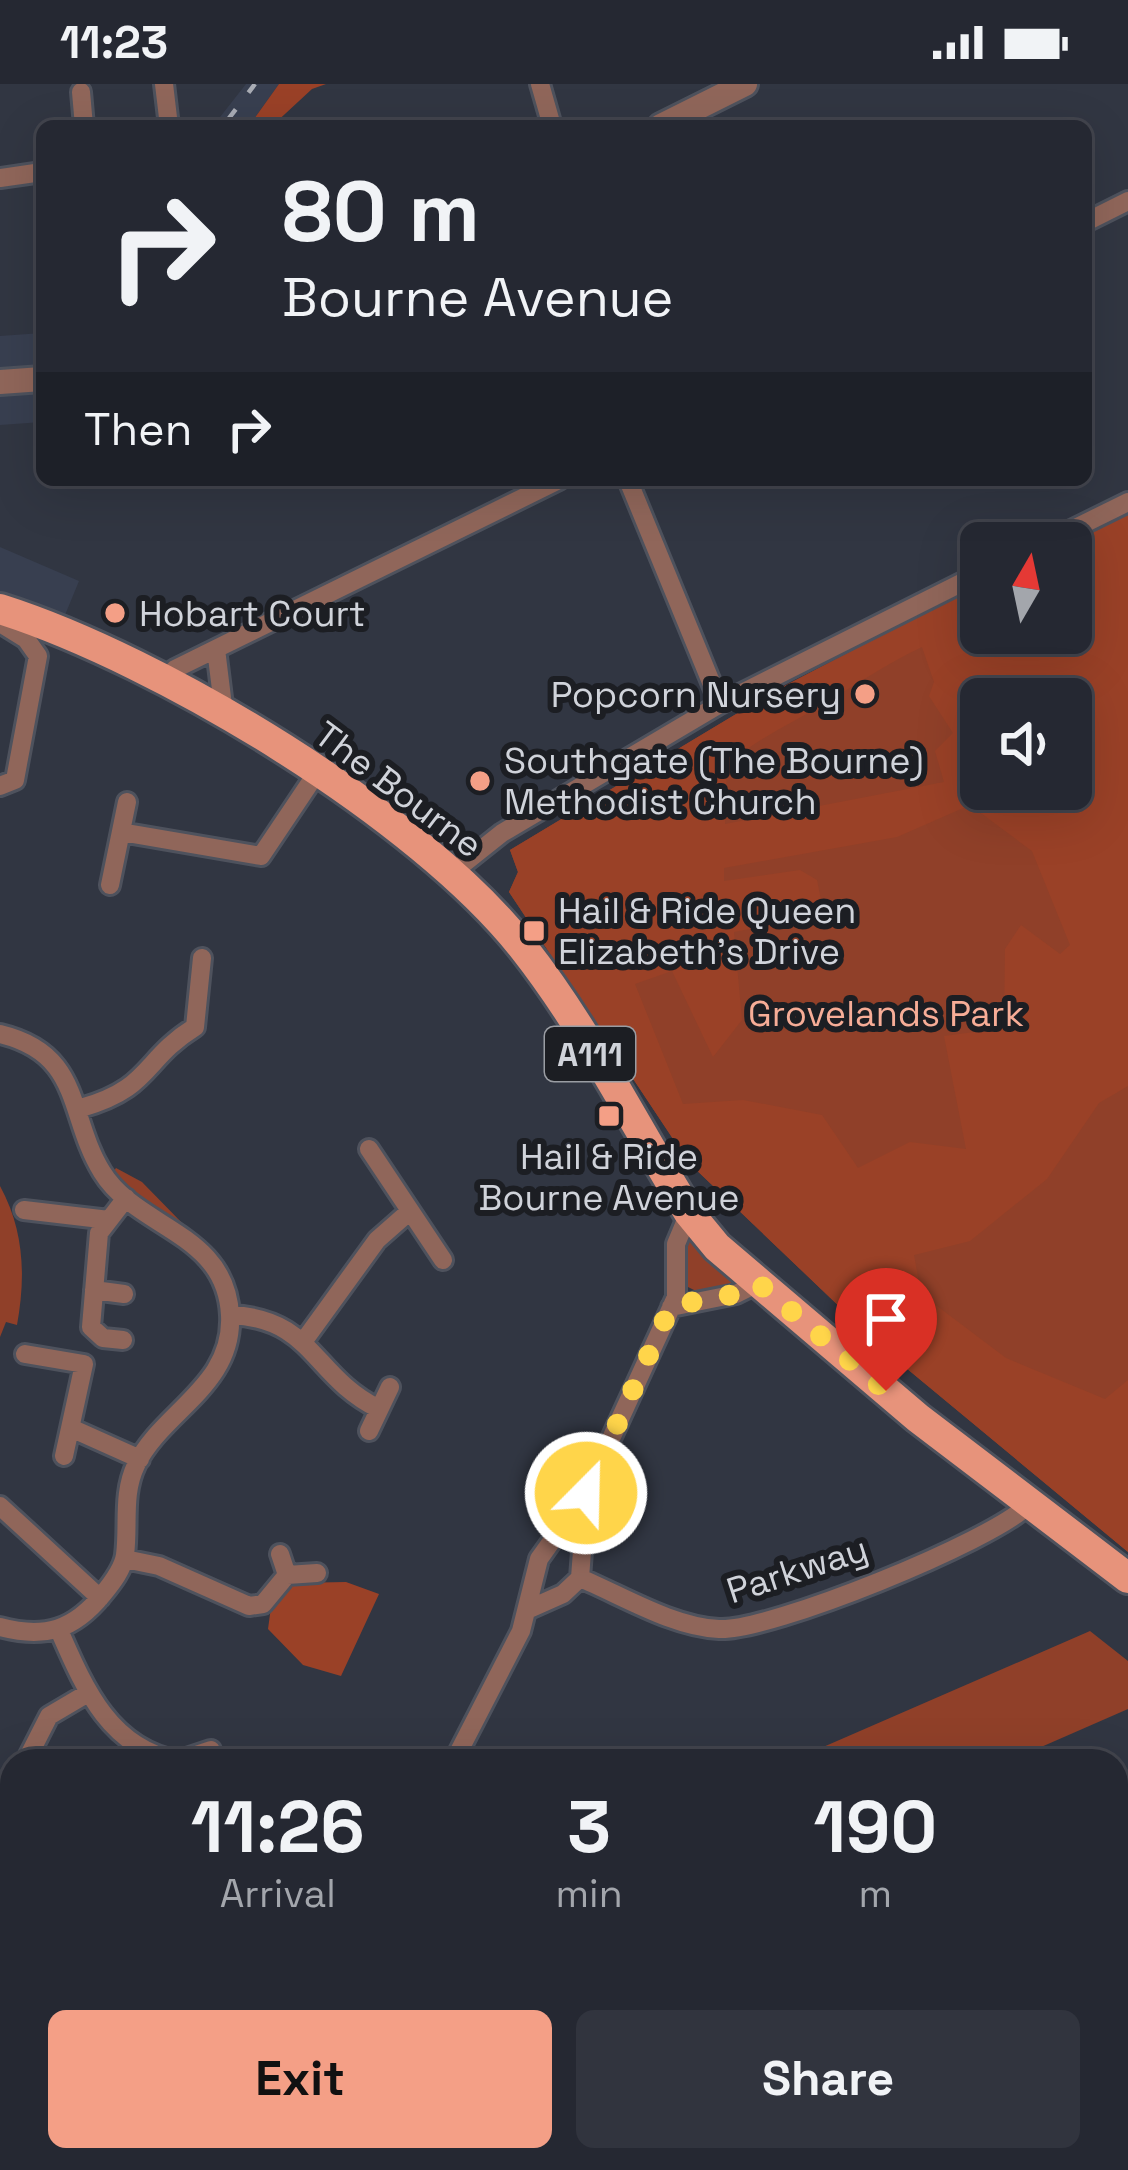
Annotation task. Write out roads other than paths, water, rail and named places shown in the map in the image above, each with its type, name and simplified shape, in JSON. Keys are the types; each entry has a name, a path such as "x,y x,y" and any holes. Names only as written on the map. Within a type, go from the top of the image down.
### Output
{"main road":[{"name":"The Bourne","path":"0,609 224,714 453,872 524,949 689,1213 758,1283 1028,1505 1128,1579"}],"street":[{"path":"164,84 168,120"},
{"path":"540,84 550,120"},
{"path":"673,120 745,84"},
{"path":"80,92 83,120"},
{"path":"0,178 36,173"},
{"path":"1092,219 1128,201"},
{"path":"0,382 36,379"},
{"path":"163,682 175,669 547,486"},
{"path":"630,486 720,704"},
{"path":"1088,522 1128,502"},
{"path":"453,872 502,833 720,704 960,584"},
{"path":"0,623 26,639 38,656 16,780 0,786"},
{"path":"216,649 224,714"},
{"path":"121,832 261,856 316,774"},
{"path":"110,885 127,802"},
{"path":"81,1108 128,1092 171,1042 195,1027 202,958"},
{"path":"0,1034 40,1051 67,1079 102,1172 126,1198 203,1252 230,1315 216,1372 140,1459 127,1498 125,1559 100,1598 74,1624 59,1630 40,1634 0,1627"},
{"path":"369,1149 443,1260"},
{"path":"123,1340 94,1334 94,1290 99,1233 126,1198"},
{"path":"24,1210 109,1220"},
{"path":"303,1342 377,1240 410,1211"},
{"path":"460,1749 527,1610 539,1558 570,1517 671,1306 679,1282 678,1232 689,1213"},
{"path":"671,1306 736,1294 758,1283"},
{"path":"94,1290 124,1294"},
{"path":"230,1315 273,1319 303,1342 346,1390 379,1409"},
{"path":"25,1354 84,1364 64,1456"},
{"path":"368,1431 390,1387"},
{"path":"73,1429 140,1459"},
{"name":"Parkway","path":"580,1577 689,1624 751,1627 984,1538 1028,1505"},
{"path":"0,1506 100,1598"},
{"path":"527,1610 563,1594 580,1577 582,1551 570,1517"},
{"path":"280,1554 287,1575"},
{"path":"125,1559 176,1572 249,1606 263,1604 287,1575 317,1573"},
{"path":"59,1630 88,1693 124,1737 149,1749"},
{"path":"32,1749 50,1716 88,1693"}],"railway":[{"path":"228,120 255,84"}],"place":[{"name":"Hobart Court","path":"115,613"},
{"name":"Popcorn Nursery","path":"865,694"},
{"name":"Southgate (The Bourne) Methodist Church","path":"480,781"},
{"name":"Hail & Ride Queen Elizabeth's Drive","path":"534,931"},
{"name":"Hail & Ride Bourne Avenue","path":"609,1116"}],"park label":[{"name":"Grovelands Park","path":"886,1013"}]}
